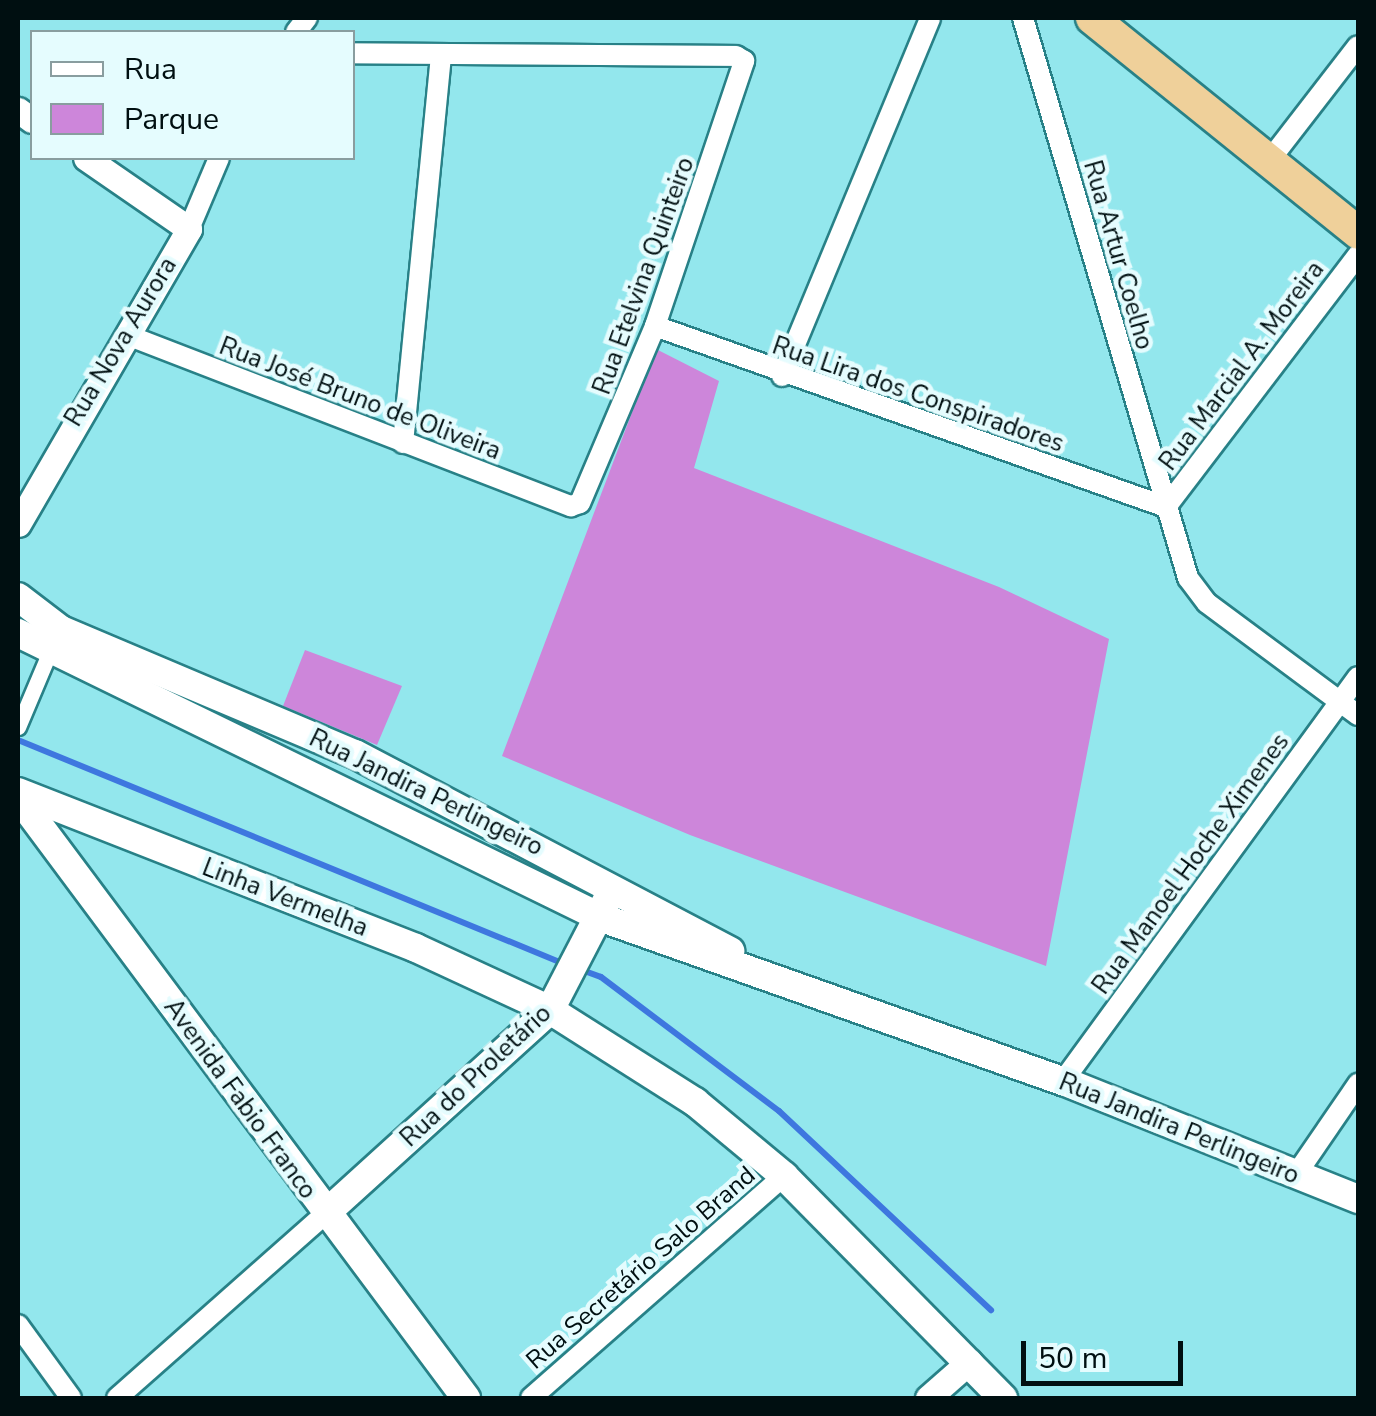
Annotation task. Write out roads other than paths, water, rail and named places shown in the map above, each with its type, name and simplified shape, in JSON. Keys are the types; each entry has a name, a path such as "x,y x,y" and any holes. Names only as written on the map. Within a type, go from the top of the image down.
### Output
{"highway":[{"path":"1092,18 1358,232"}],"main road":[{"name":"Rua Jandira Perlingeiro","path":"18,597 76,638 355,754 829,1003"},
{"name":"Rua Jandira Perlingeiro","path":"18,633 602,918 829,1003 1063,1081 1358,1199"},
{"path":"338,786 343,764 355,754"},
{"name":"Linha Vermelha","path":"18,795 416,948 553,1006 695,1102 784,1176 1002,1398"},
{"name":"Avenida Fabio Franco","path":"18,795 325,1214 466,1398"},
{"path":"56,850 70,830 93,822"},
{"path":"602,918 604,883"},
{"name":"Rua do Proletário","path":"325,1214 553,1006 602,918"}],"street":[{"path":"782,376 930,18"},
{"name":"Rua Artur Coelho","path":"1023,18 1166,507 1197,593 1358,715"},
{"path":"1269,161 1358,46"},
{"path":"355,53 441,54 403,443"},
{"name":"Rua Etelvina Quinteiro","path":"441,54 743,59 655,326 609,446 576,506"},
{"path":"89,160 189,229"},
{"name":"Rua Nova Aurora","path":"18,524 189,229 218,160"},
{"name":"Rua Marcial A. Moreira","path":"1166,507 1358,255"},
{"name":"Rua Lira dos Conspiradores","path":"655,326 782,376 1166,507"},
{"name":"Rua José Bruno de Oliveira","path":"127,336 576,506"},
{"path":"18,728 52,650"},
{"name":"Rua Manoel Hoche Ximenes","path":"1063,1081 1358,676"},
{"path":"1296,1176 1358,1084"},
{"name":"Rua Secretário Salo Brand","path":"531,1398 784,1176"},
{"path":"117,1398 325,1214"},
{"path":"18,1325 72,1398"},
{"path":"928,1398 969,1362"}],"waterway":[{"path":"18,740 567,965"},
{"path":"579,969 601,977 779,1111 991,1310"}]}
